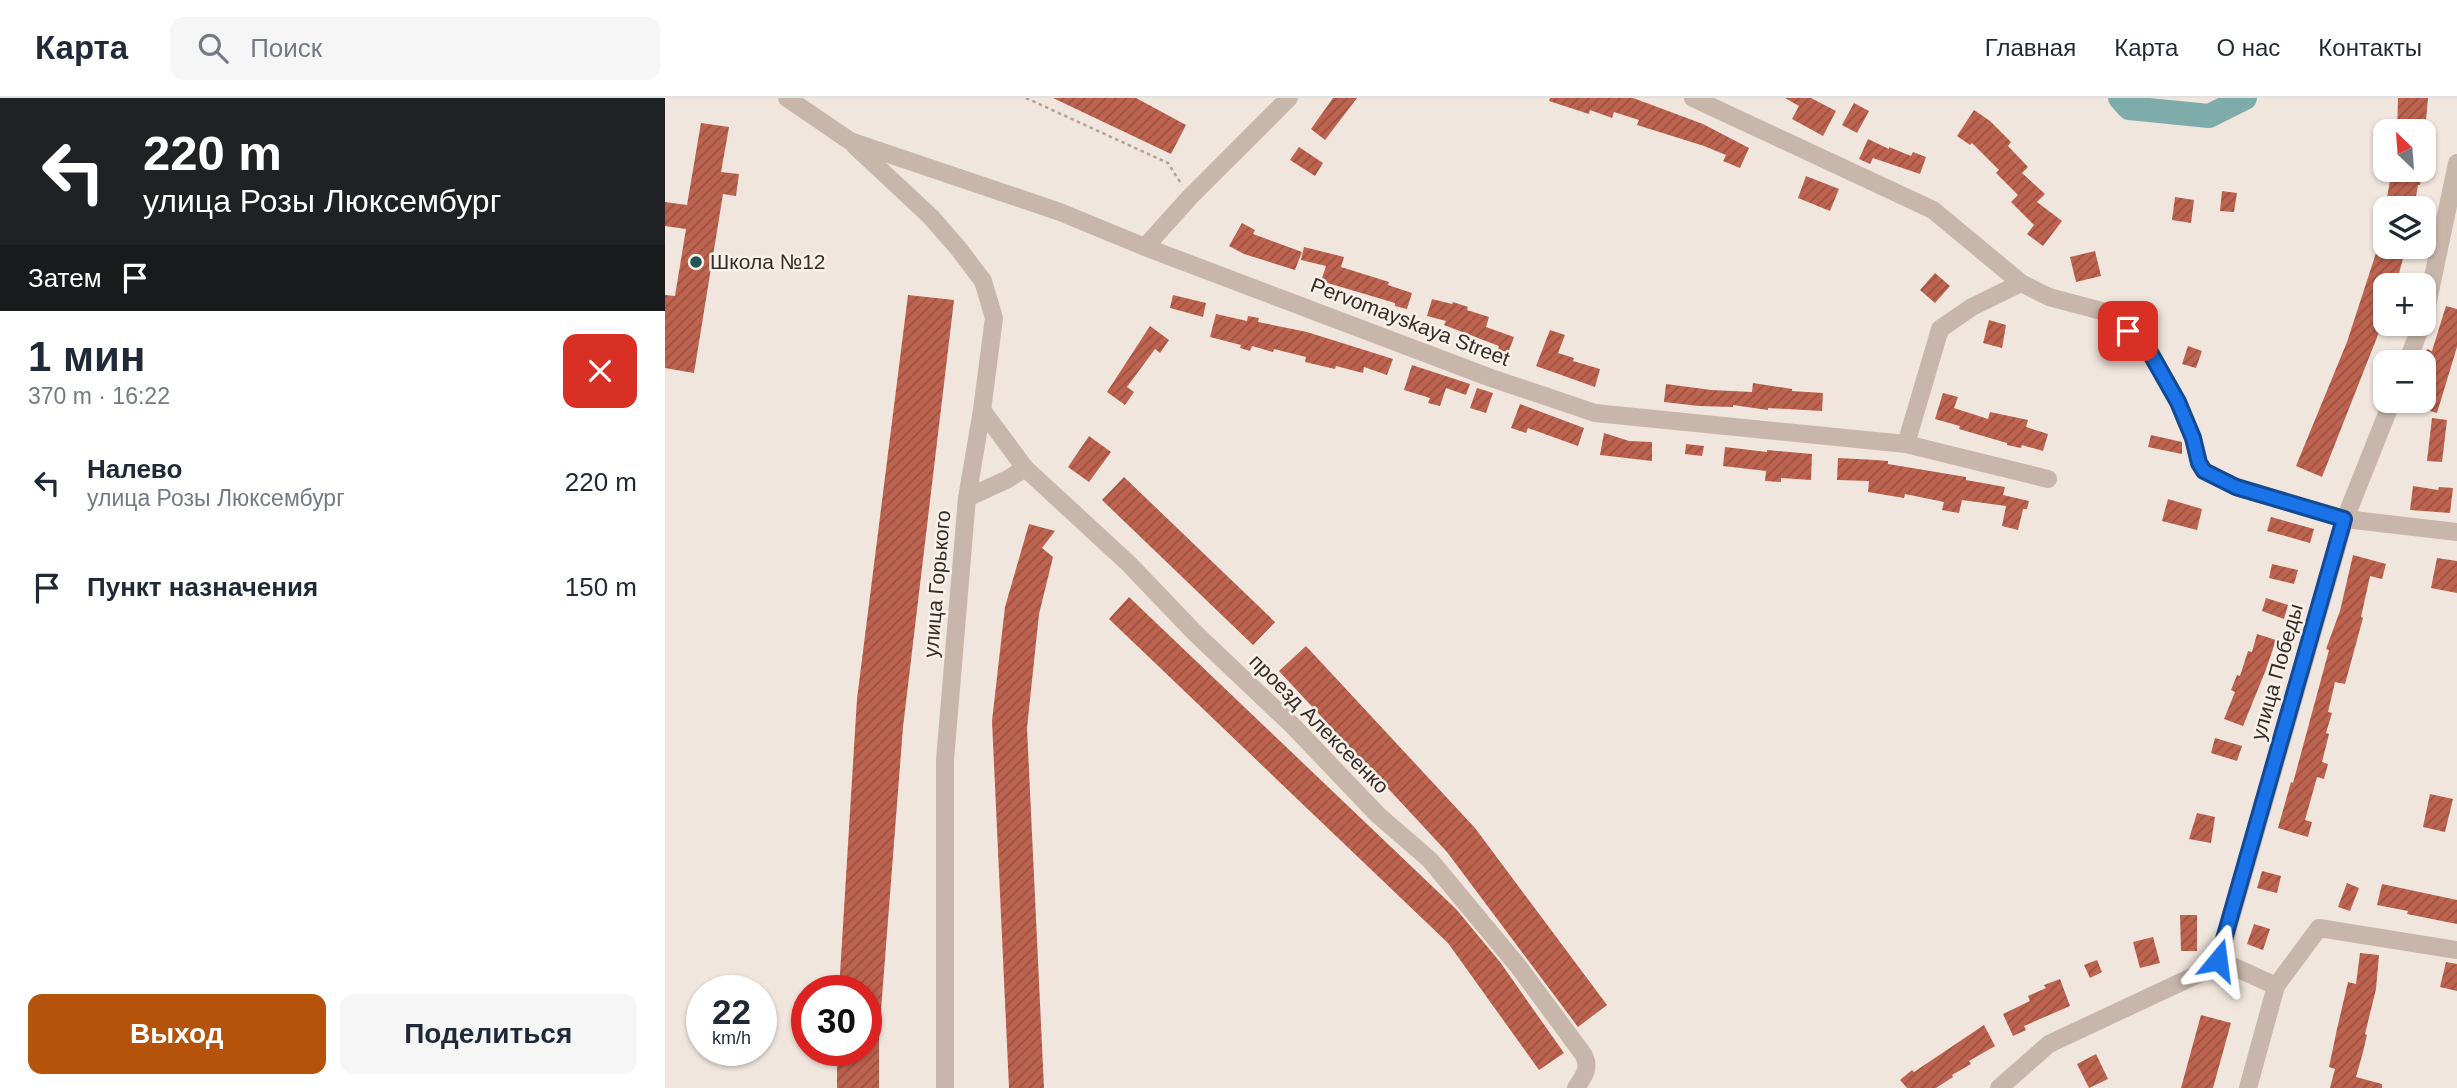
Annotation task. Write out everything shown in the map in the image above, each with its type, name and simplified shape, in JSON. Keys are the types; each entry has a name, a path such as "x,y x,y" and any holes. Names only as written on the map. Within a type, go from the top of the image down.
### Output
{"street":[{"name":"Pervomayskaya Street","path":"787,98 850,141 1060,212 1145,247 1491,378 1595,413 1906,444 2048,478"},
{"path":"1145,247 1189,197 1289,98"},
{"path":"1693,98 1933,210 2021,283 2049,297 2109,313 2148,349 2178,402 2204,471 2236,487 2344,519 2457,532"},
{"name":"улица Горького","path":"850,141 931,217 983,281 993,318 982,410 967,498 945,760 945,1088"},
{"path":"2433,273 2457,163"},
{"path":"1906,444 1940,328 1972,307 2021,283"},
{"name":"проезд Алексеенко","path":"982,410 1025,468 1129,564 1195,633 1294,727 1378,815 1430,859 1503,947 1583,1054 1587,1069 1576,1088"},
{"name":"улица Победы","path":"2213,964 2344,519 2387,413"},
{"path":"967,498 1025,468"},
{"path":"2248,1088 2276,986 2319,928 2457,950"},
{"path":"1999,1088 2049,1044 2213,964 2276,986"}],"path":[{"path":"1026,98 1168,163 1189,197"}],"building":[{"path":"1053,98 1136,98 1186,125 1171,154"},
{"path":"1333,98 1357,98 1325,140 1311,129"},
{"path":"1550,98 1633,98 1703,124 1749,148 1740,168 1723,161 1726,155 1637,125 1639,120 1614,112 1612,118 1590,110 1589,114 1549,101"},
{"path":"1785,98 1811,98 1836,111 1823,136 1792,119 1799,106"},
{"path":"2398,98 2428,98 2426,119 2397,119"},
{"path":"1854,103 1869,111 1857,133 1842,125"},
{"path":"1974,110 1990,121 2011,142 2008,146 2028,167 2022,173 2045,194 2037,202 2062,221 2043,246 2027,234 2034,225 2011,202 2018,195 1996,173 1999,170 1972,143 1970,145 1957,136"},
{"name":"Школа №12","path":"701,123 729,127 721,172 739,174 736,196 723,194 694,373 665,368 665,295 675,296 686,229 665,226 665,202 687,205"},
{"path":"1868,139 1911,156 1913,152 1926,157 1920,174 1873,158 1870,164 1859,159"},
{"path":"1299,147 1323,163 1315,176 1290,160"},
{"path":"1806,176 1839,189 1830,211 1798,198"},
{"path":"2390,182 2420,182 2416,196 2387,196"},
{"path":"2222,191 2237,193 2234,212 2220,211"},
{"path":"2175,197 2194,200 2191,223 2172,220"},
{"path":"1242,223 1255,230 1253,234 1302,252 1295,270 1244,254 1229,246"},
{"path":"1304,247 1344,257 1341,267 1389,282 1388,285 1412,293 1407,309 1321,281 1326,266 1301,260"},
{"path":"2095,251 2101,276 2076,282 2070,257"},
{"path":"2374,259 2403,259 2399,273 2373,273 2373,336 2378,336 2322,477 2296,466 2347,342"},
{"path":"1935,273 1950,286 1935,303 1920,290"},
{"path":"908,295 954,300 903,727 882,997 882,975 840,975 857,699"},
{"path":"1173,295 1206,303 1203,317 1170,308"},
{"path":"1432,299 1452,304 1453,302 1489,317 1486,327 1514,337 1508,353 1498,349 1499,346 1444,325 1446,321 1427,316"},
{"path":"2446,306 2457,309 2457,347 2437,413 2436,350 2432,350"},
{"path":"1216,314 1247,321 1248,316 1259,318 1258,322 1307,332 1393,359 1387,375 1364,367 1363,373 1336,366 1335,369 1305,362 1306,357 1274,349 1273,352 1252,346 1250,351 1240,348 1241,345 1210,337"},
{"path":"1989,320 2006,325 2002,348 1983,343"},
{"path":"1150,326 1169,340 1160,353 1155,349 1127,387 1134,392 1125,405 1107,392"},
{"path":"1550,330 1565,335 1558,353 1574,358 1573,361 1600,369 1595,387 1536,366"},
{"path":"2188,346 2202,351 2196,368 2182,364"},
{"path":"1412,365 1470,384 1466,395 1446,388 1440,406 1428,403 1430,398 1404,390"},
{"path":"1753,383 1792,391 1823,393 1822,411 1664,402 1666,384 1752,392"},
{"path":"1477,388 1493,393 1486,413 1470,408"},
{"path":"1943,393 1958,397 1954,408 1988,419 1990,412 2028,420 2026,427 2048,434 2043,451 2022,445 2021,448 2007,445 1935,419"},
{"path":"1520,404 1584,428 1578,446 1528,428 1526,433 1511,428"},
{"path":"2432,418 2447,420 2442,462 2427,461"},
{"path":"1604,433 1629,441 1652,442 1652,461 1600,455"},
{"path":"2151,435 2182,442 2182,454 2148,447"},
{"path":"1089,436 1111,452 1089,482 1068,467"},
{"path":"1686,444 1704,446 1702,456 1685,454"},
{"path":"1725,447 1812,454 1811,480 1781,478 1781,482 1765,481 1766,471 1723,466"},
{"path":"1838,458 1888,461 1888,464 1966,477 1966,480 2005,487 2003,495 2029,501 2027,509 2023,509 2018,530 2002,526 2006,506 1962,500 1959,513 1942,510 1944,502 1905,494 1904,498 1868,492 1869,481 1837,480"},
{"path":"1124,477 1275,622 1253,645 1102,500"},
{"path":"2413,486 2438,490 2439,487 2453,488 2450,513 2410,510"},
{"path":"2168,499 2202,509 2197,530 2162,521"},
{"path":"2271,517 2314,529 2310,543 2267,531"},
{"path":"1029,524 1055,531 1042,548 1053,557 1039,614 1027,728 1044,1088 1009,1088 992,721 1005,607"},
{"path":"2353,555 2386,564 2382,579 2370,576 2361,617 2363,618 2345,684 2335,682 2328,712 2332,713 2326,733 2329,734 2322,762 2328,764 2324,779 2317,777 2305,820 2312,822 2308,837 2278,828 2291,782 2293,783 2329,650 2326,649 2340,611"},
{"path":"2437,558 2457,561 2457,593 2431,588"},
{"path":"2272,564 2298,570 2294,584 2269,578"},
{"path":"1129,597 1456,909 1500,962 1564,1053 1539,1070 1448,943 1109,619"},
{"path":"2266,598 2288,605 2284,619 2262,611"},
{"path":"2257,634 2276,640 2243,726 2224,719 2235,692 2231,690 2237,675 2240,676 2248,651 2252,652"},
{"path":"1306,646 1475,828 1607,1005 1578,1027 1447,852 1279,671"},
{"path":"2215,738 2242,746 2237,761 2211,753"},
{"path":"2430,794 2453,799 2445,832 2423,827"},
{"path":"2197,813 2215,817 2211,843 2189,839"},
{"path":"2262,871 2281,876 2277,893 2257,888"},
{"path":"2347,883 2359,888 2350,911 2338,907"},
{"path":"2382,884 2457,900 2457,924 2377,905"},
{"path":"2180,915 2197,915 2197,951 2181,951"},
{"path":"2254,924 2270,929 2263,950 2247,944"},
{"path":"2153,937 2160,963 2140,968 2133,942"},
{"path":"2360,953 2379,955 2376,989 2356,1077 2382,1084 2382,1088 2330,1088 2335,1069 2329,1067 2337,1029 2348,982 2356,984"},
{"path":"2097,960 2102,972 2090,978 2084,965"},
{"path":"2446,962 2457,964 2457,991 2440,987"},
{"path":"2060,979 2070,1006 2024,1026 2026,1030 2013,1036 2003,1014 2030,1001 2028,996 2046,988 2044,985"},
{"path":"2201,1015 2231,1023 2213,1088 2181,1088"},
{"path":"1984,1025 1995,1046 1969,1061 1971,1064 1952,1075 1953,1077 1936,1088 1907,1088 1900,1080 1912,1070 1914,1072"},
{"path":"2096,1054 2108,1079 2089,1088 2077,1064"},
{"path":"837,1066 879,1066 879,1088 837,1088"}],"waterway":[{"path":"2120,98 2129,108 2209,116 2245,98"}],"place":[{"name":"Школа №12","path":"696,262"}],"route":[{"path":"2128,331 2148,349 2178,402 2204,471 2236,487 2344,519 2218,960"}]}
